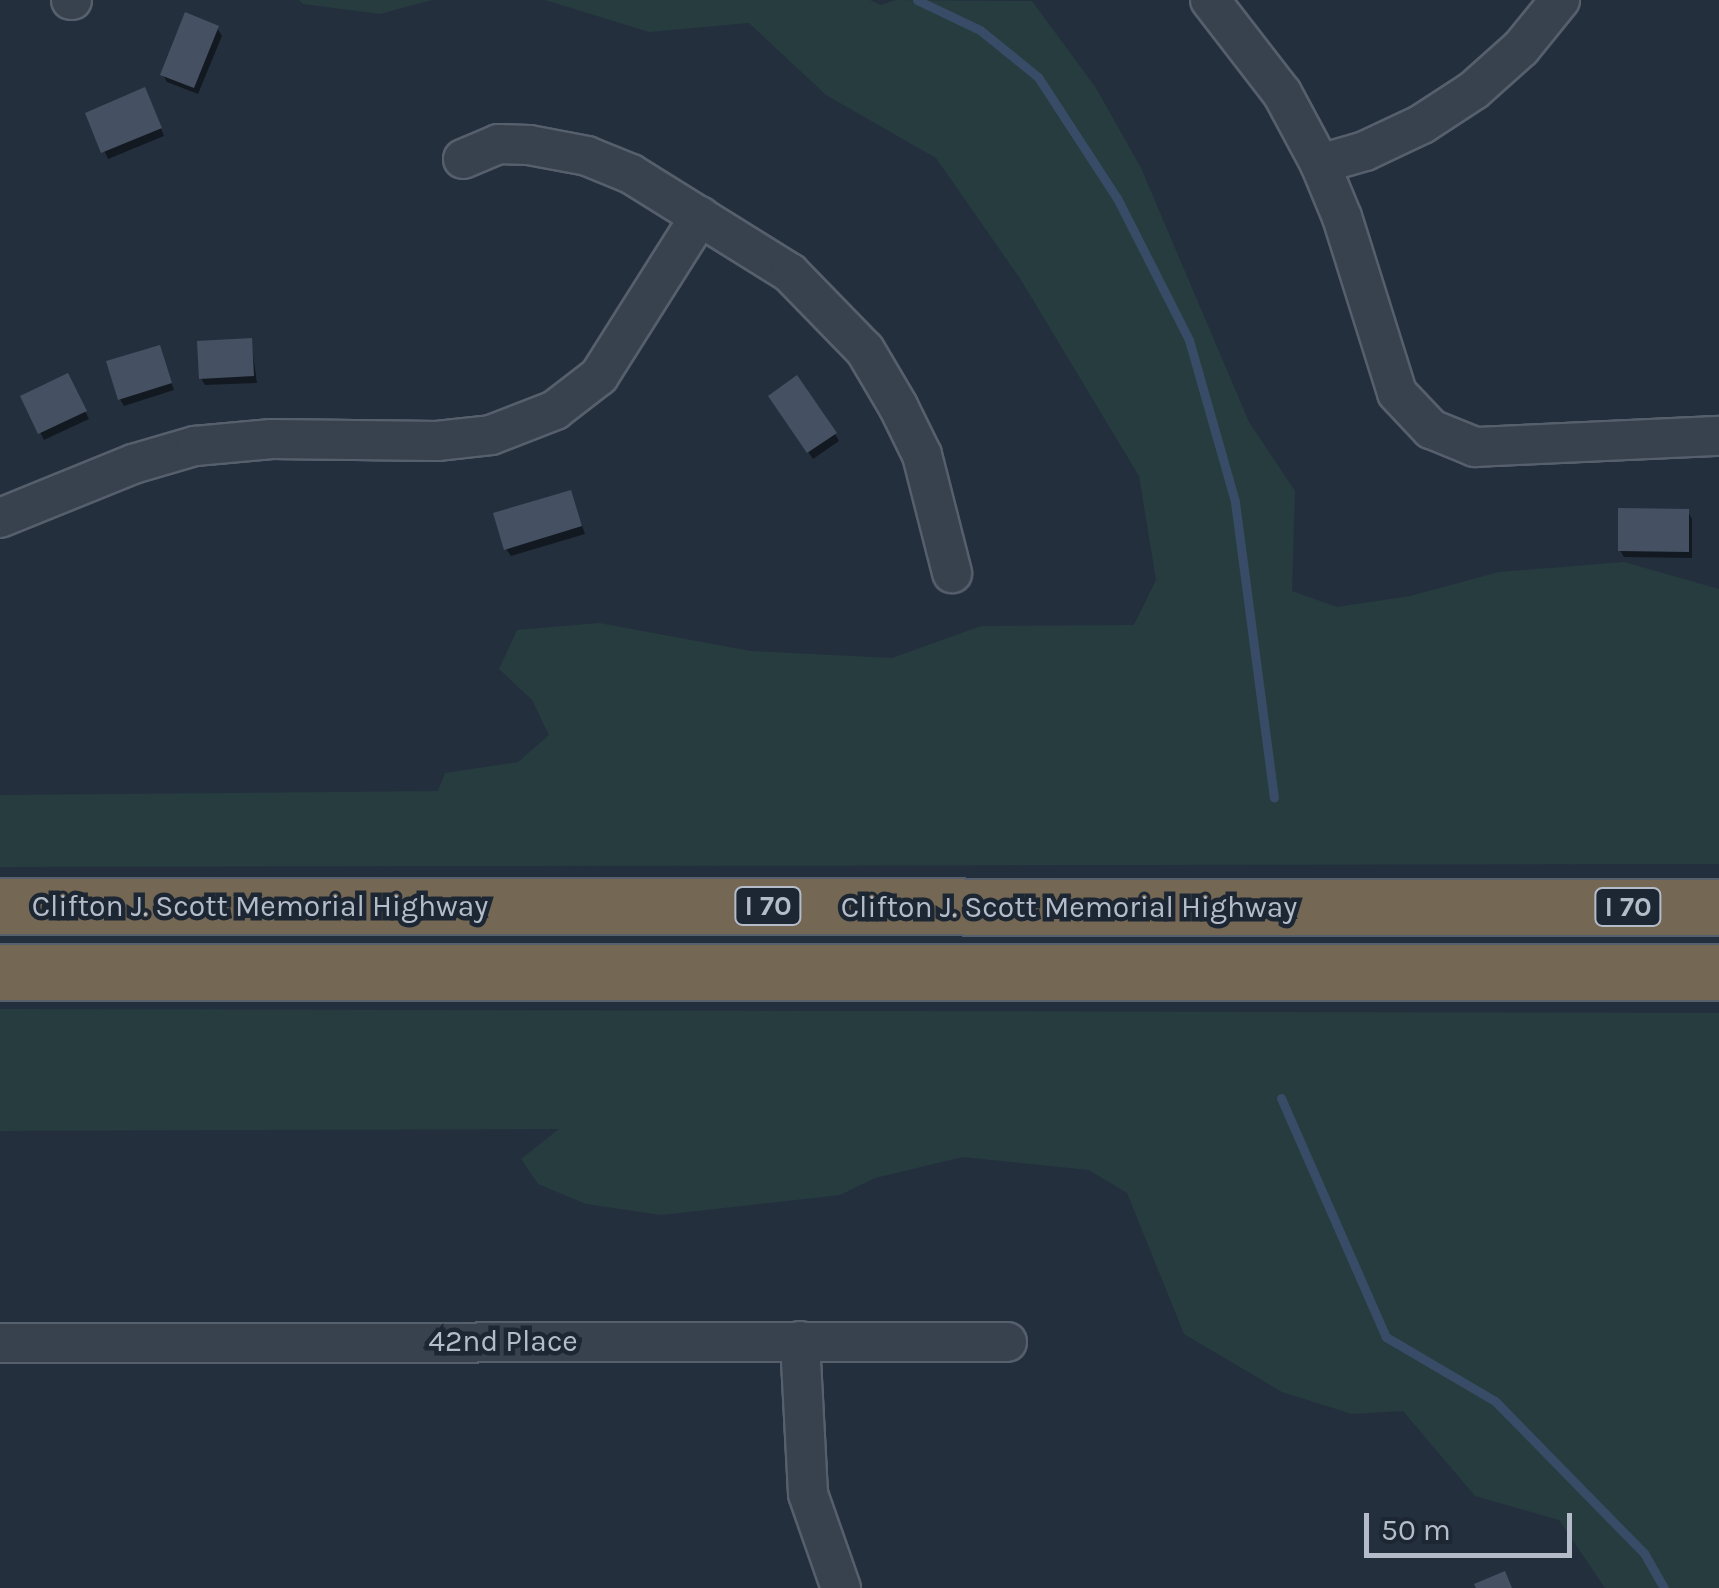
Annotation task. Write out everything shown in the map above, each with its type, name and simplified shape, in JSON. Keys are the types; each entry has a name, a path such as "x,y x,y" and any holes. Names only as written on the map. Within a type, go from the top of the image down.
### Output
{"highway":[{"name":"Clifton J. Scott Memorial Highway","path":"0,906 1719,907"},
{"name":"I 70","path":"0,972 1719,972"}],"street":[{"path":"1210,0 1282,93 1320,164 1342,217 1397,394 1431,429 1475,448 1719,436"},
{"path":"1320,164 1366,151 1422,124 1474,90 1521,48 1560,0"},
{"path":"463,159 498,144 588,156 631,174 790,273 865,350 922,455 952,573"},
{"path":"0,518 132,464 195,446 272,440 437,442 491,435 555,410 599,376 700,216"},
{"path":"800,1340 808,1494 842,1588"},
{"name":"42nd Place","path":"0,1343 1007,1342"}],"green space":[{"path":"299,0 432,0 380,14 303,4"},
{"path":"545,0 870,0 881,5 896,0 1032,1 1096,88 1141,168 1249,422 1295,491 1292,591 1337,607 1410,596 1499,572 1624,562 1719,589 1719,864 0,867 0,795 438,791 445,773 518,762 549,735 532,700 499,669 517,630 599,623 751,651 892,658 981,626 1134,625 1156,580 1139,476 1021,280 936,158 826,95 749,23 649,32"},
{"path":"0,1009 1719,1013 1719,1588 1605,1588 1559,1520 1475,1496 1403,1411 1352,1414 1282,1392 1184,1334 1127,1193 1089,1170 963,1157 875,1178 840,1195 661,1215 586,1204 538,1184 521,1159 559,1129 0,1131"}],"building":[{"path":"185,12 219,26 194,88 160,75"},
{"path":"145,87 162,128 101,153 85,113"},
{"path":"252,338 254,376 199,379 197,341"},
{"path":"160,345 172,383 118,400 106,361"},
{"path":"68,373 87,411 38,434 20,396"},
{"path":"797,375 837,433 807,453 768,396"},
{"path":"571,490 582,526 504,550 493,513"},
{"path":"1618,508 1689,509 1689,552 1618,551"},
{"path":"1505,1571 1512,1588 1476,1588 1474,1584"}],"waterway":[{"path":"917,0 980,30 1038,77 1117,198 1189,340 1235,502 1274,797"},
{"path":"1281,1098 1386,1337 1495,1401 1644,1553 1664,1588"}]}
